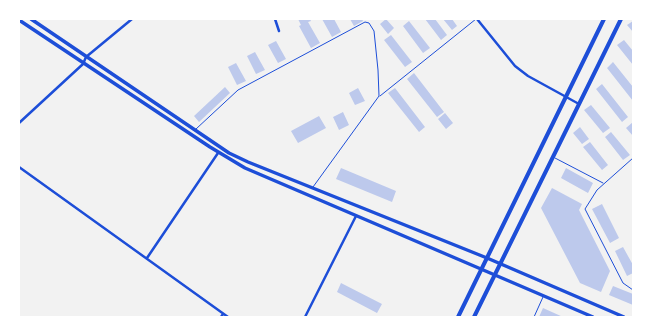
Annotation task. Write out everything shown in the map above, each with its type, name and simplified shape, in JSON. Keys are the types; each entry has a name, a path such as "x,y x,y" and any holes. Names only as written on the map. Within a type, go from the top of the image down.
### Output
{"main road":[{"path":"31,19 195,131 242,159 487,258 624,317"},
{"path":"458,317 604,19"},
{"path":"474,317 621,19"},
{"path":"19,20 218,153 245,168 593,317"}],"street":[{"path":"19,123 83,64 86,57 132,19"},
{"path":"275,19 280,31"},
{"path":"476,19 514,66 528,76 579,104"},
{"path":"147,258 218,153"},
{"path":"19,168 228,317"},
{"path":"305,317 357,216"}],"lane":[{"path":"313,188 379,96 476,19"},
{"path":"195,131 238,90 365,22 369,23 374,31 379,96"},
{"path":"553,157 604,183"},
{"path":"633,158 604,183 591,198 585,209 623,283 633,290"},
{"path":"534,317 543,296"}],"building":[{"path":"298,19 310,19 311,21 308,22 320,43 311,48 299,26 301,25"},
{"path":"322,19 334,19 341,32 332,37"},
{"path":"350,19 362,19 363,21 354,26"},
{"path":"386,19 394,28 388,34 380,24"},
{"path":"425,19 435,19 447,35 441,40"},
{"path":"443,19 452,19 457,26 452,30"},
{"path":"409,21 430,48 423,53 403,26"},
{"path":"633,21 633,32 627,25"},
{"path":"391,35 412,62 405,67 384,40"},
{"path":"624,40 633,51 633,65 617,45"},
{"path":"276,41 286,59 278,63 268,45"},
{"path":"255,52 265,70 256,74 247,56"},
{"path":"613,62 633,87 633,101 607,68"},
{"path":"236,63 246,81 237,85 228,67"},
{"path":"414,73 444,112 437,117 407,79"},
{"path":"602,84 628,117 622,122 596,89"},
{"path":"225,87 230,93 199,122 194,116"},
{"path":"358,88 365,101 355,105 349,93"},
{"path":"395,88 425,127 419,132 388,93"},
{"path":"591,105 610,128 603,133 584,110"},
{"path":"343,112 349,125 339,130 333,117"},
{"path":"445,113 453,123 446,129 438,119"},
{"path":"319,116 326,128 298,143 291,131"},
{"path":"633,122 633,136 626,128"},
{"path":"580,127 589,139 582,144 573,133"},
{"path":"611,132 630,155 623,160 605,137"},
{"path":"590,142 608,165 602,170 583,147"},
{"path":"341,168 396,191 392,202 336,179"},
{"path":"566,168 593,183 588,193 561,178"},
{"path":"552,188 582,204 579,210 610,271 601,292 580,283 541,208"},
{"path":"602,204 619,238 610,243 592,209"},
{"path":"623,247 633,265 633,273 627,276 615,251"},
{"path":"341,283 382,304 377,313 337,292"},
{"path":"613,286 633,294 633,305 609,295"},
{"path":"543,308 563,317 539,317"}]}
